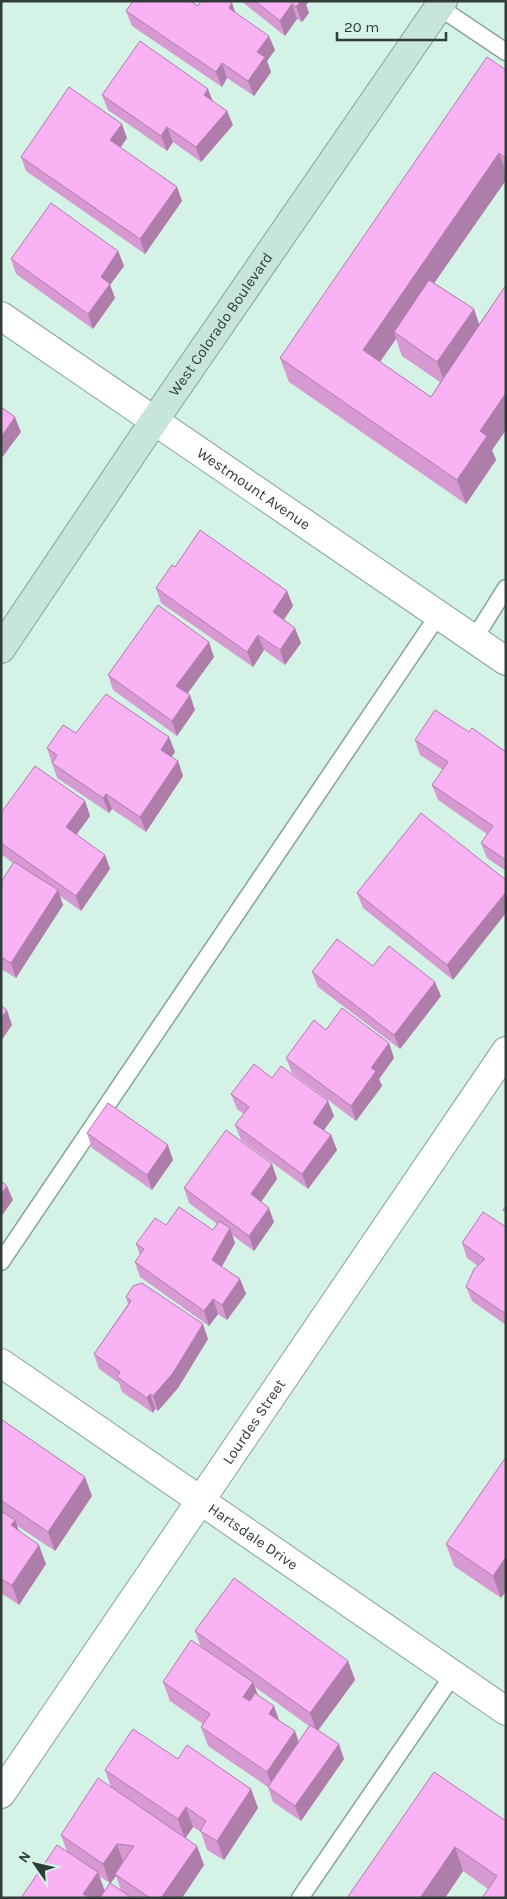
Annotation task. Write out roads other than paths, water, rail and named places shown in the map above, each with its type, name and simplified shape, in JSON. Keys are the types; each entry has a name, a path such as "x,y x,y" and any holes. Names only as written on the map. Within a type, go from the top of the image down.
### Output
{"street":[{"name":"West Colorado Boulevard","path":"1,649 154,422 441,4"},
{"name":"Westmount Avenue","path":"1,316 506,660"},
{"name":"Lourdes Street","path":"1,1794 506,1051"},
{"name":"Hartsdale Drive","path":"1,1363 506,1711"}],"lane":[{"path":"441,4 506,52"},
{"path":"474,639 506,588"},
{"path":"1,1262 439,614"},
{"path":"300,1898 453,1675"}]}
